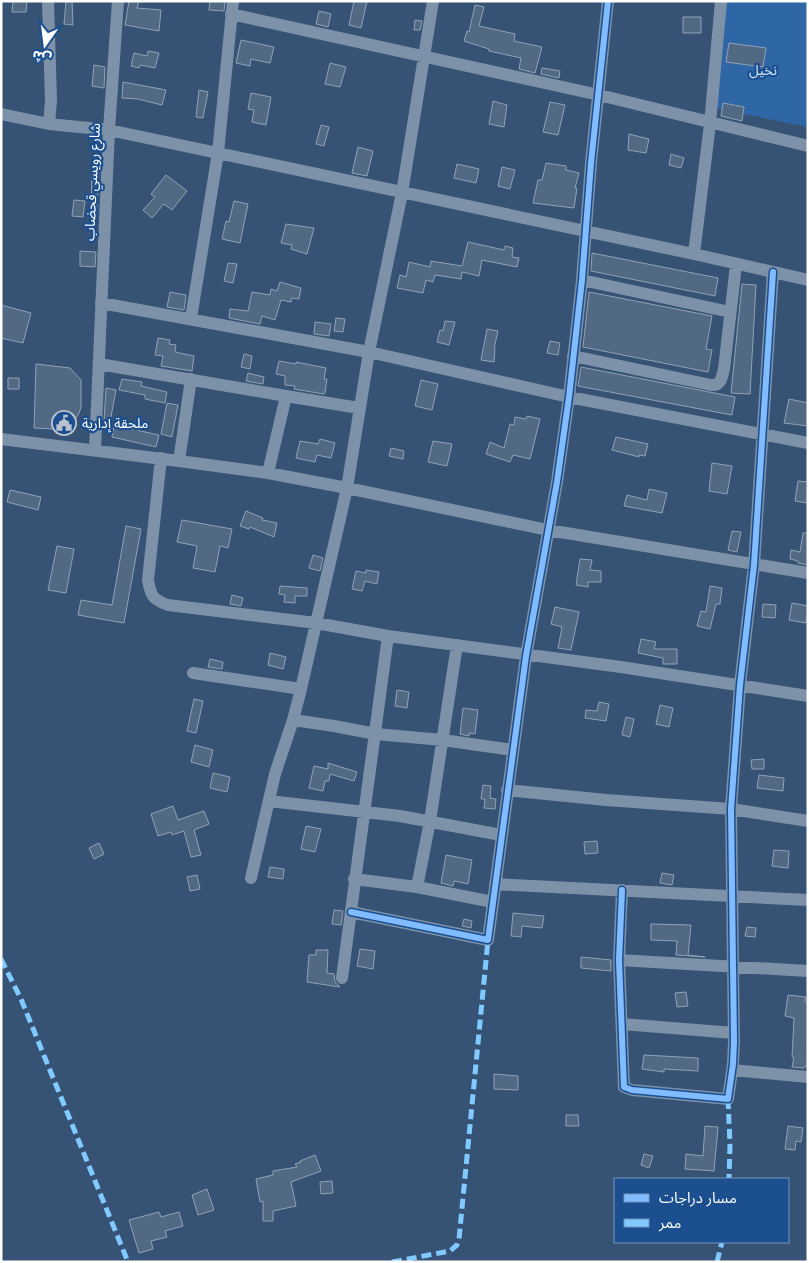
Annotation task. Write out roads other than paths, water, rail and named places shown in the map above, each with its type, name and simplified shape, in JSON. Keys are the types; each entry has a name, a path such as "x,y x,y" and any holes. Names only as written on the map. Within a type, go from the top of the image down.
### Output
{"street":[{"path":"48,1 51,100 49,124"},
{"name":"شارع رويسي قحضاب","path":"95,450 109,130 118,1"},
{"path":"252,878 275,774 301,689 347,488 369,352 402,193 433,1"},
{"path":"694,254 710,124 721,1"},
{"path":"351,912 488,940 526,656 569,397 582,280 607,2"},
{"path":"191,318 218,153 232,7 424,56 599,95 710,124 808,146"},
{"path":"1,114 49,124 109,130 313,172 402,193 694,254 808,280"},
{"path":"573,356 714,386 721,381 724,369 736,264"},
{"path":"622,890 619,960 624,1086 627,1089 728,1099 734,1033 731,809 740,685 754,565 774,272"},
{"path":"582,280 730,312"},
{"path":"101,303 369,352 569,397 808,443"},
{"path":"99,364 359,408"},
{"path":"179,461 192,380"},
{"path":"268,473 286,396"},
{"path":"1,439 268,473 548,530 808,573"},
{"path":"161,458 148,580 150,592 155,600 168,605 316,623 388,636 526,656 621,667 808,696"},
{"path":"342,978 388,636"},
{"path":"417,887 430,822 457,645"},
{"path":"193,673 301,689"},
{"path":"293,720 376,734 443,740 513,750"},
{"path":"507,790 606,800 731,809 808,821"},
{"path":"269,801 365,812 501,836"},
{"path":"354,879 417,887 493,902"},
{"path":"494,884 808,900"},
{"path":"619,960 808,970"},
{"path":"622,1024 734,1033"},
{"path":"732,1070 808,1077"}],"place":[{"name":"ملحقة إدارية","path":"64,423"}],"park label":[{"name":"نخيل","path":"763,70"}]}
